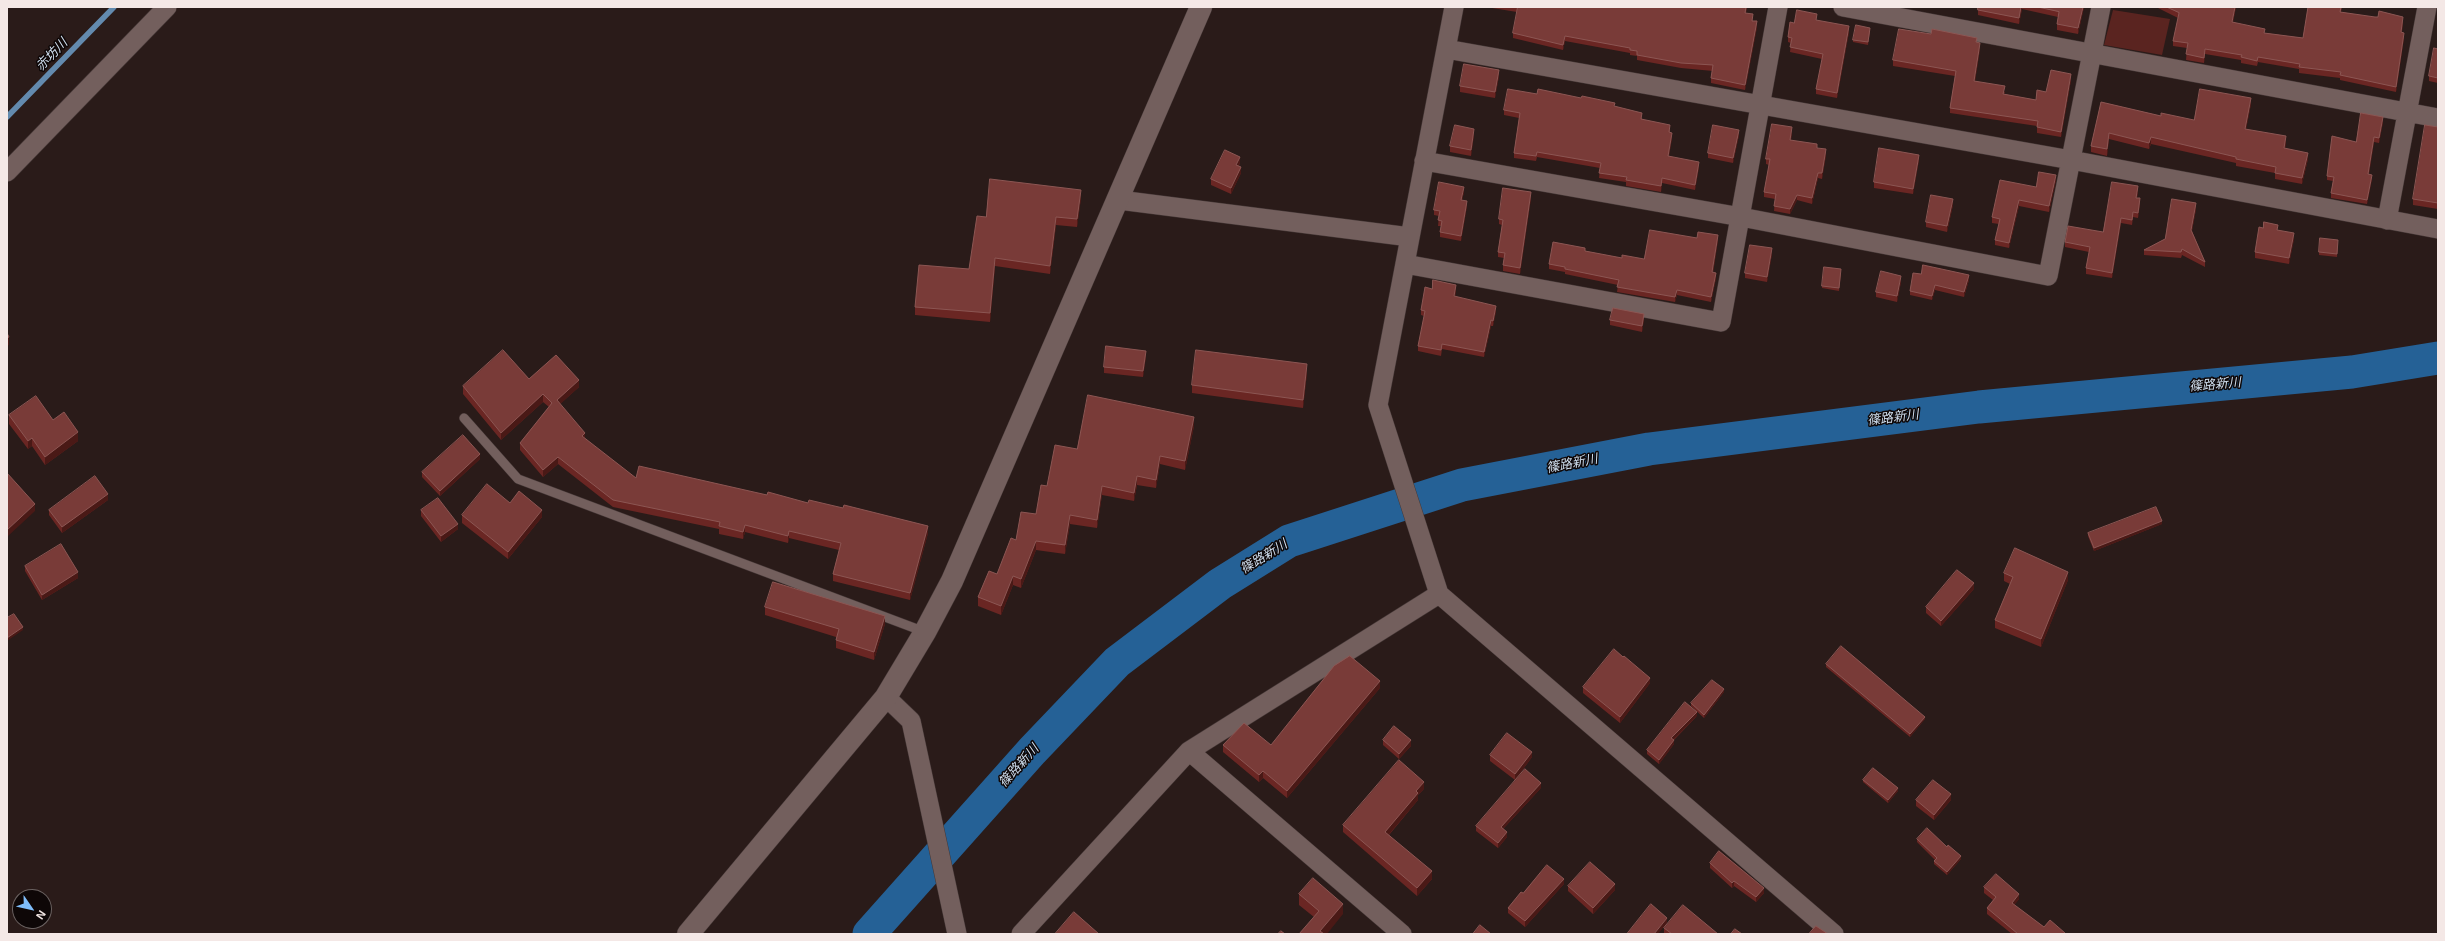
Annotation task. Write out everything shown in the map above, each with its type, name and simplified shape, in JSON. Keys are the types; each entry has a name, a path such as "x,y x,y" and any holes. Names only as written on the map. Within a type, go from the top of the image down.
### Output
{"street":[{"path":"688,934 886,698 925,632 952,581 1119,200 1201,7"},
{"path":"1454,7 1378,405 1439,594 1834,934"},
{"path":"1405,264 1721,322 1741,217 1759,104 1778,7"},
{"path":"1843,7 2092,55 2438,118"},
{"path":"1424,161 1741,217 2048,276 2102,7"},
{"path":"2387,220 2406,112 2427,7"},
{"path":"7,172 156,11"},
{"path":"1446,49 2071,160 2438,229"},
{"path":"1119,200 1410,237"},
{"path":"1021,934 1190,751 1439,594"},
{"path":"886,698 911,721 957,934"},
{"path":"1190,751 1402,934"}],"lane":[{"path":"464,418 518,479 925,632"}],"shaded area":[{"path":"2113,10 2170,19 2162,55 2104,45"}],"building":[{"path":"1518,7 1746,7 1745,13 1753,14 1752,21 1757,21 1745,85 1711,78 1713,65 1681,63 1637,55 1637,51 1630,50 1630,48 1565,36 1563,45 1513,33"},
{"path":"1978,7 2021,7 2019,18 1978,10"},
{"path":"2038,7 2083,7 2078,28 2057,24 2059,12"},
{"path":"2167,7 2235,7 2232,22 2265,29 2264,33 2303,38 2308,7 2341,7 2340,12 2375,17 2378,17 2379,11 2403,17 2401,32 2404,33 2396,87 2340,75 2341,72 2299,67 2300,64 2258,57 2257,61 2241,57 2242,55 2205,49 2204,58 2186,54 2188,43 2173,41 2179,13"},
{"path":"1797,10 1817,14 1816,20 1849,26 1837,93 1816,89 1823,54 1790,47 1792,38 1788,37 1790,22 1794,23"},
{"path":"1856,25 1870,28 1868,42 1853,40"},
{"path":"1899,29 1931,34 1932,29 1977,38 1976,42 1980,43 1974,81 2005,86 2003,94 2036,100 2037,90 2046,92 2051,70 2071,74 2061,132 2037,127 2038,121 1950,108 1956,71 1893,60"},
{"path":"2434,48 2438,49 2438,78 2429,76"},
{"path":"1464,64 1499,70 1495,92 1460,86"},
{"path":"1508,89 1537,94 1538,89 1615,103 1614,106 1642,113 1641,119 1670,125 1669,132 1672,133 1668,156 1699,162 1695,185 1662,178 1661,186 1626,180 1627,177 1599,173 1601,163 1537,152 1536,156 1514,153 1520,113 1504,110"},
{"path":"2200,89 2251,98 2245,129 2286,136 2284,148 2308,153 2302,178 2275,173 2276,167 2236,159 2236,157 2151,137 2149,143 2109,133 2107,149 2091,146 2101,102 2161,116 2161,113 2194,120"},
{"path":"2361,113 2383,117 2379,138 2374,137 2368,174 2372,175 2367,200 2331,193 2334,177 2327,176 2332,136 2356,142"},
{"path":"1772,124 1792,127 1790,140 1817,144 1817,148 1826,149 1822,173 1818,173 1812,198 1797,195 1790,209 1774,206 1776,194 1764,192 1770,159 1766,159"},
{"path":"1455,125 1474,129 1471,150 1450,146"},
{"path":"1713,125 1739,130 1733,158 1708,153"},
{"path":"2425,125 2438,127 2438,203 2413,199"},
{"path":"1879,148 1919,155 1913,189 1874,182"},
{"path":"1225,150 1240,157 1236,165 1241,167 1231,188 1211,179"},
{"path":"2039,172 2056,175 2049,206 2019,200 2009,243 1995,240 2000,219 1992,217 2000,180 2036,187"},
{"path":"990,179 1081,190 1077,219 1056,217 1050,266 995,258 990,313 915,307 919,265 969,269 977,216 986,217"},
{"path":"1439,182 1464,187 1461,200 1467,201 1461,236 1440,232 1442,221 1438,220 1440,211 1434,210"},
{"path":"2112,182 2138,186 2136,198 2140,198 2138,213 2133,212 2132,220 2121,218 2112,273 2086,268 2090,247 2065,242 2068,226 2103,232"},
{"path":"1503,188 1531,192 1520,268 1503,265 1505,253 1498,252 1503,220 1499,219"},
{"path":"1931,195 1953,199 1947,226 1926,222"},
{"path":"2172,199 2196,203 2191,230 2205,262 2182,249 2181,252 2144,250 2165,239"},
{"path":"2264,222 2278,225 2277,230 2294,233 2289,258 2255,252 2259,227 2263,228"},
{"path":"1650,230 1697,238 1698,232 1718,235 1712,272 1716,273 1711,297 1677,290 1675,297 1617,287 1619,280 1565,269 1565,267 1549,264 1553,242 1585,248 1585,251 1622,258 1622,255 1644,259"},
{"path":"2320,238 2338,240 2337,254 2319,252"},
{"path":"1750,245 1772,248 1767,277 1745,273"},
{"path":"1923,265 1969,275 1964,292 1935,285 1932,296 1910,291 1913,273 1921,274"},
{"path":"1824,267 1841,269 1839,288 1822,286"},
{"path":"1881,271 1901,276 1897,296 1876,292"},
{"path":"1433,280 1456,285 1454,296 1496,306 1493,321 1491,320 1484,352 1442,344 1441,350 1418,346 1425,311 1421,310 1425,287 1432,289"},
{"path":"1613,308 1644,314 1642,326 1610,320"},
{"path":"1106,346 1146,351 1143,371 1104,367"},
{"path":"503,350 529,379 556,355 579,380 557,400 585,433 582,436 636,478 639,466 767,495 768,492 808,503 809,500 843,508 844,505 928,526 910,593 833,574 841,543 789,531 788,536 745,525 743,532 719,526 720,522 613,500 558,457 543,470 520,443 552,403 543,394 501,433 463,386"},
{"path":"1196,350 1307,364 1303,400 1192,385"},
{"path":"1088,395 1194,417 1185,461 1160,456 1156,480 1137,476 1134,493 1102,486 1097,520 1070,515 1065,545 1036,541 1021,579 1013,576 1001,606 978,597 989,571 997,574 1011,538 1016,540 1021,512 1036,514 1041,485 1047,486 1055,445 1077,449"},
{"path":"36,396 53,420 64,412 78,432 45,457 32,438 28,441 9,415"},
{"path":"463,435 480,454 440,491 422,472"},
{"path":"7,473 35,504 7,530"},
{"path":"95,476 108,494 62,527 49,510"},
{"path":"487,484 510,503 519,491 542,510 508,552 462,515"},
{"path":"438,498 458,524 441,536 421,510"},
{"path":"2156,507 2162,521 2094,548 2088,533"},
{"path":"61,544 78,572 42,595 25,566"},
{"path":"2015,548 2068,572 2041,639 1995,620 2013,577 2004,573"},
{"path":"1957,570 1974,583 1941,621 1926,607"},
{"path":"773,582 885,616 874,652 836,640 839,629 765,607"},
{"path":"14,614 23,627 7,638 7,618"},
{"path":"1841,646 1925,717 1910,734 1826,664"},
{"path":"1614,649 1650,678 1620,717 1583,687"},
{"path":"1350,656 1380,681 1287,791 1263,771 1259,775 1223,745 1244,723 1271,745 1334,666"},
{"path":"1712,680 1724,689 1704,715 1691,703"},
{"path":"1685,702 1697,712 1671,738 1674,740 1659,760 1647,750"},
{"path":"1394,726 1411,740 1399,754 1383,740"},
{"path":"1507,733 1532,752 1515,774 1490,755"},
{"path":"1399,760 1424,782 1416,791 1418,793 1385,832 1432,871 1417,888 1343,825"},
{"path":"1873,768 1898,788 1888,800 1863,780"},
{"path":"1525,769 1541,783 1501,827 1507,832 1498,843 1476,826"},
{"path":"1933,780 1951,794 1934,815 1916,800"},
{"path":"1927,828 1947,847 1948,845 1961,856 1947,872 1934,861 1937,858 1917,839"},
{"path":"1719,851 1764,888 1756,897 1734,881 1732,883 1710,863"},
{"path":"1590,862 1615,884 1593,908 1568,886"},
{"path":"1547,865 1564,879 1525,921 1508,908"},
{"path":"1996,874 2019,894 2012,903 2044,927 2050,920 2065,934 2018,934 1987,908 1996,897 1984,887"},
{"path":"1313,878 1343,904 1320,931 1324,934 1299,934 1319,911 1299,894"},
{"path":"1651,904 1667,918 1654,934 1627,934"},
{"path":"1683,905 1718,934 1672,934 1664,928"},
{"path":"1074,912 1099,934 1055,934"},
{"path":"1480,925 1491,934 1473,934"},
{"path":"1816,926 1828,934 1809,934"},
{"path":"1735,929 1742,934 1731,934"},
{"path":"1281,931 1285,934 1278,934"}],"waterway":[{"name":"赤坊川","path":"7,117 114,7"},
{"name":"篠路新川","path":"869,934 1032,751 1117,662 1220,584 1289,541 1462,485 1649,449 1979,407 2352,372 2438,358"}]}
